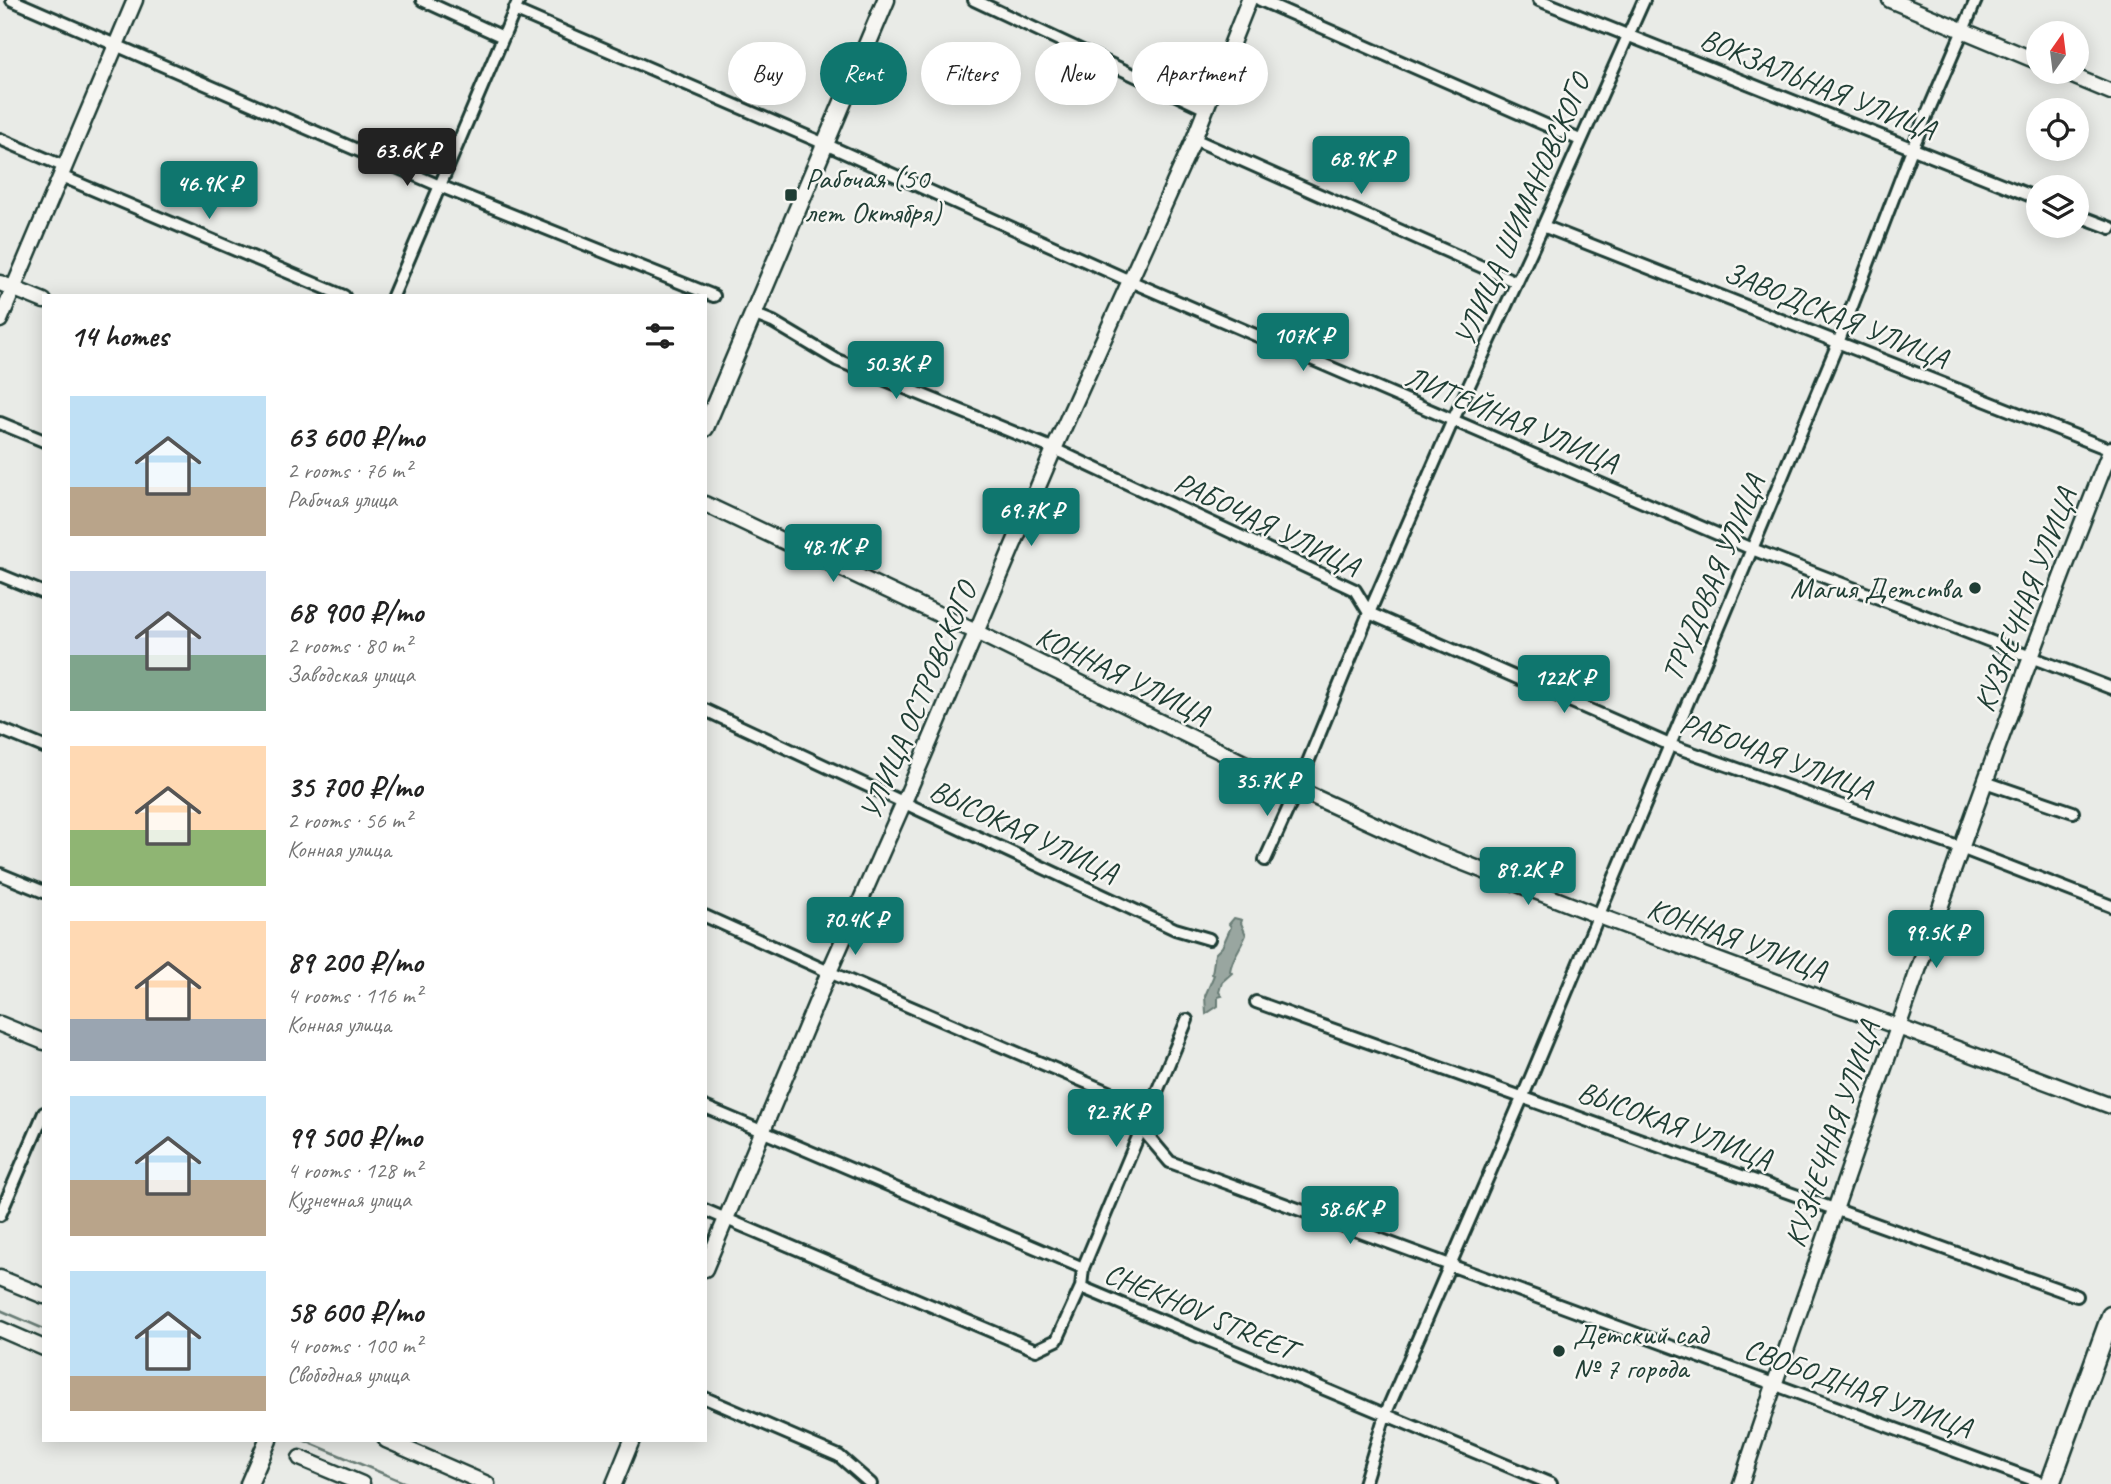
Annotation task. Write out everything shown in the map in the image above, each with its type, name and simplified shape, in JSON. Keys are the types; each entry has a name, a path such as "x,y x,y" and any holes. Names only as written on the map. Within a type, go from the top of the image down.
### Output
{"main road":[{"path":"707,423 886,0"},
{"path":"2050,1484 2111,1316"},
{"path":"249,1484 267,1442"}],"street":[{"path":"12,0 440,186 714,296"},
{"path":"0,320 7,286 63,171 135,0"},
{"path":"422,0 503,37"},
{"path":"974,0 1206,109"},
{"name":"УЛИЦА ОСТРОВСКОГО","path":"707,1264 829,972 1054,449 1194,139 1250,0"},
{"path":"1261,0 1580,141"},
{"name":"ВОКЗАЛЬНАЯ УЛИЦА","path":"1539,0 2026,194"},
{"name":"УЛИЦА ШИМАНОВСКОГО","path":"1265,860 1453,420 1644,0"},
{"path":"1890,0 2026,57"},
{"name":"ТРУДОВАЯ УЛИЦА","path":"1364,1484 1385,1416 1599,916 1838,342 1912,149 1976,0"},
{"path":"394,294 517,5"},
{"name":"ЛИТЕЙНАЯ УЛИЦА","path":"517,5 1130,281 1752,549 2111,688"},
{"path":"2090,83 2111,92"},
{"path":"0,139 63,171 340,294"},
{"path":"1194,139 1516,282"},
{"path":"2089,220 2111,228"},
{"name":"ЗАВОДСКАЯ УЛИЦА","path":"1543,226 2111,450"},
{"path":"7,286 42,300"},
{"name":"РАБОЧАЯ УЛИЦА","path":"753,314 773,322 837,360 1054,449 1355,590 1369,613 1670,745 1961,848 2111,906"},
{"path":"0,423 42,440"},
{"name":"КУЗНЕЧНАЯ УЛИЦА","path":"1741,1484 1773,1382 1897,1026 2029,658 2111,450"},
{"name":"КОННАЯ УЛИЦА","path":"707,505 976,632 1297,789 1428,849 1599,916 2111,1106"},
{"path":"0,575 42,592"},
{"name":"ВЫСОКАЯ УЛИЦА","path":"707,711 1175,929 1209,939"},
{"path":"0,729 42,746"},
{"path":"1985,782 2073,812"},
{"path":"0,874 42,891"},
{"name":"СВОБОДНАЯ УЛИЦА","path":"707,917 1120,1097 1170,1162 2045,1484"},
{"name":"ВЫСОКАЯ УЛИЦА","path":"1256,1002 2077,1296"},
{"path":"1081,1287 1083,1268 1187,1020"},
{"path":"0,1024 42,1041"},
{"path":"707,1108 1083,1268"},
{"path":"0,1215 42,1118"},
{"name":"CHEKHOV STREET","path":"707,1211 1037,1350 1056,1340 1081,1287 1550,1484"},
{"path":"0,1278 42,1295"},
{"path":"0,1329 42,1347"},
{"path":"707,1399 839,1456 871,1484"},
{"path":"391,1442 487,1484"},
{"path":"614,1484 631,1442"},
{"path":"300,1458 362,1484"}],"shaded area":[{"path":"1234,918 1242,920 1246,935 1233,961 1230,971 1232,973 1222,982 1219,992 1222,996 1218,997 1218,1006 1206,1014 1205,996 1214,975 1215,954 1222,947 1231,927 1229,924"}],"waterway":[{"path":"0,1310 42,1328"},
{"path":"308,1442 408,1484"}],"place":[{"name":"Рабочая (50 лет Октября)","path":"791,195"},
{"name":"Магия Детства","path":"1975,588"},
{"name":"Детский сад № 7 города","path":"1559,1351"}]}
